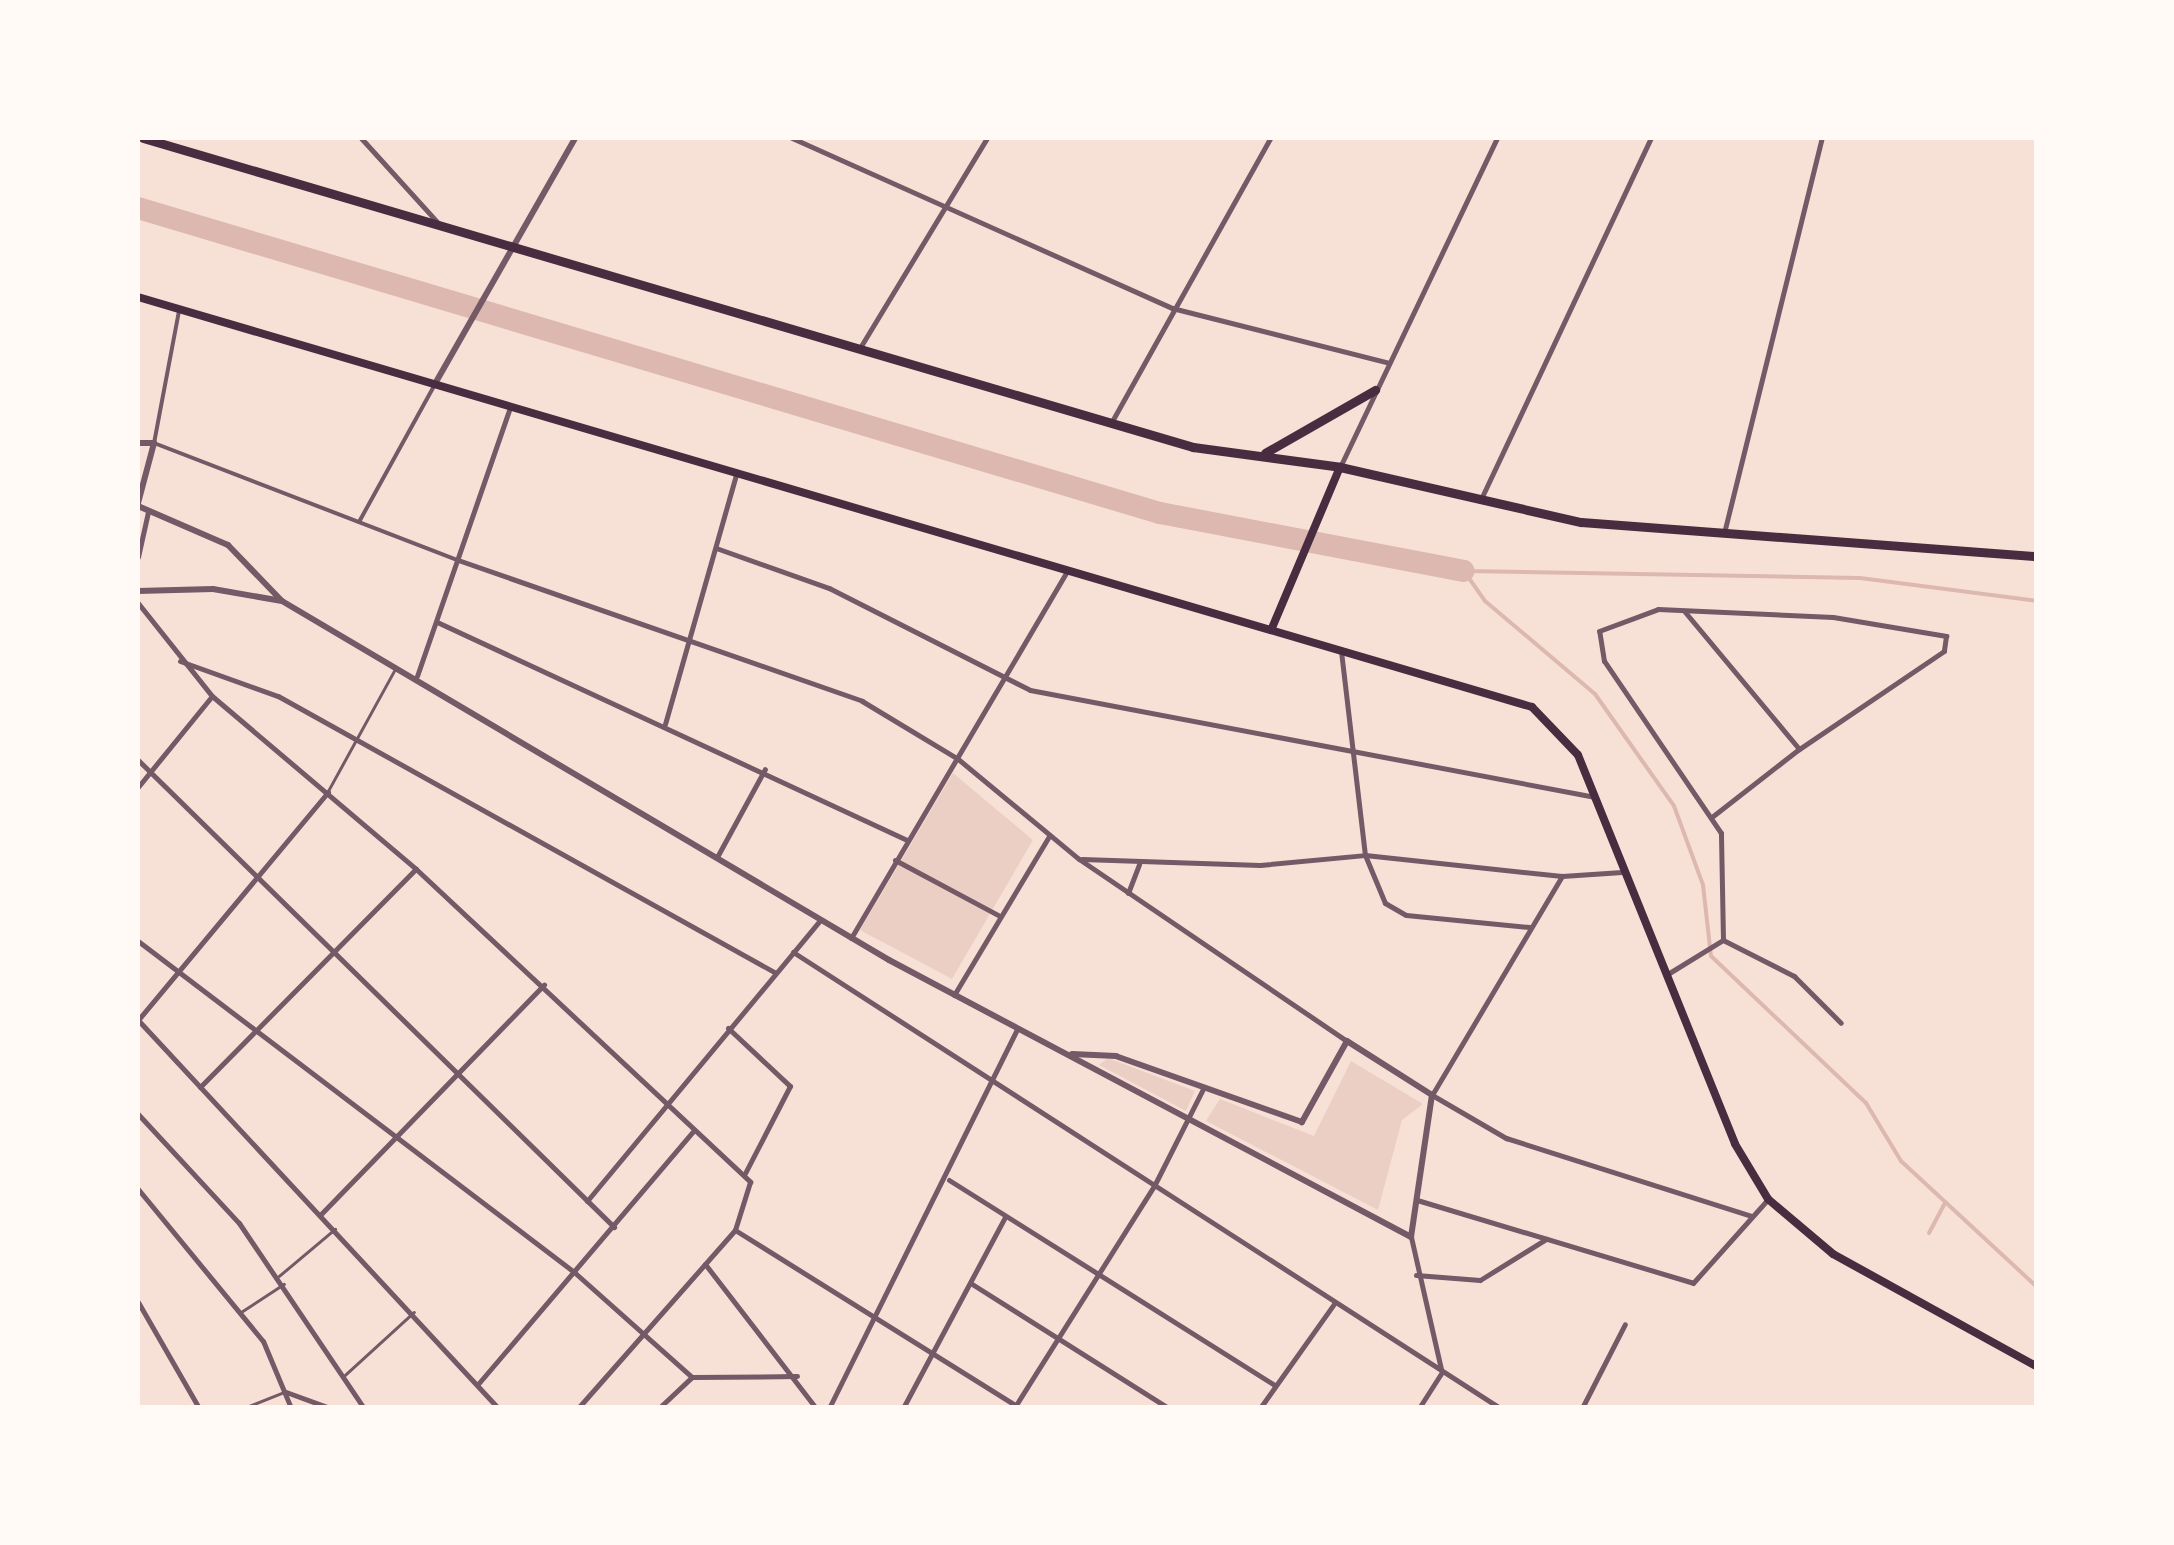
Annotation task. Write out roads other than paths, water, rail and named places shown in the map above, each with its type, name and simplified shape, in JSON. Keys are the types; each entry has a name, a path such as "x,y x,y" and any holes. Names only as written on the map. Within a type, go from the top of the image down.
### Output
{"main road":[{"path":"143,138 860,346 1193,448 1263,454 1340,467 1480,501 1724,536 2036,556"},
{"path":"138,297 1069,567 1532,707 1567,736 1666,976 1768,1199 1833,1254 2036,1366"},
{"path":"1263,454 1375,390"},
{"path":"1272,628 1340,467"}],"street":[{"path":"361,138 439,224"},
{"path":"359,522 575,138"},
{"path":"792,138 1172,308 1390,363"},
{"path":"860,346 987,138"},
{"path":"1110,424 1270,138"},
{"path":"1340,467 1497,138"},
{"path":"1480,501 1651,138"},
{"path":"1724,536 1822,138"},
{"path":"180,309 138,504 228,545 282,601 418,676 851,938 1072,1054 1188,1121 1412,1236"},
{"path":"418,676 511,404"},
{"path":"138,442 154,443 458,560 838,688 958,759 1049,836 1128,894 1347,1041 1506,1138 1752,1216"},
{"path":"666,724 737,472"},
{"path":"138,557 148,510"},
{"path":"716,548 829,588 1007,680 1356,754 1594,797"},
{"path":"851,938 894,859 1007,680 1069,567"},
{"path":"138,591 213,588 282,601"},
{"path":"138,602 180,661 212,696 416,869 544,985 694,1130 745,1173 751,1200 735,1230 578,1408"},
{"path":"1714,816 1799,749 1944,651 1946,636 1771,611 1635,610 1605,625 1597,644 1714,816 1726,859 1723,940"},
{"path":"1684,611 1799,749"},
{"path":"437,622 570,689 666,724 907,840"},
{"path":"1341,651 1365,855 1396,913 1530,928"},
{"path":"180,661 238,678 359,739 774,972"},
{"path":"138,786 212,696"},
{"path":"138,760 263,874 614,1227"},
{"path":"718,857 765,769"},
{"path":"328,792 138,1020 414,1312 498,1408"},
{"path":"954,995 998,914 1049,836"},
{"path":"1079,859 1139,864 1365,855 1562,876 1622,872"},
{"path":"894,859 998,914"},
{"path":"1128,894 1139,864"},
{"path":"200,1087 416,869"},
{"path":"1419,1408 1442,1372 1416,1275 1412,1236 1414,1200 1432,1095 1562,876"},
{"path":"586,1201 820,920"},
{"path":"138,940 574,1272 692,1377"},
{"path":"1666,976 1723,940"},
{"path":"1723,940 1794,976 1841,1023"},
{"path":"793,952 1500,1408"},
{"path":"322,1214 544,985"},
{"path":"728,1028 786,1075 786,1100 745,1173"},
{"path":"829,1408 949,1180 1018,1028"},
{"path":"1072,1054 1116,1056 1302,1122 1347,1041"},
{"path":"735,1230 875,1321 1018,1406 1154,1186 1203,1089"},
{"path":"138,1114 279,1276 364,1408"},
{"path":"478,1384 694,1130"},
{"path":"949,1180 1275,1385"},
{"path":"138,1189 241,1312 291,1408"},
{"path":"1414,1200 1693,1283 1768,1199"},
{"path":"903,1408 1005,1217"},
{"path":"1416,1275 1480,1280 1546,1239"},
{"path":"705,1264 797,1376 816,1408"},
{"path":"972,1284 1168,1408"},
{"path":"138,1302 198,1408"},
{"path":"1260,1408 1334,1303"},
{"path":"1582,1408 1624,1324"},
{"path":"658,1408 692,1377 797,1376"},
{"path":"286,1392 330,1408"}],"lane":[{"path":"328,792 397,666"},
{"path":"279,1276 335,1229"},
{"path":"241,1312 284,1284"},
{"path":"342,1378 414,1312"},
{"path":"244,1408 286,1392"}],"waterway":[{"path":"138,208 1160,513 1464,571"},
{"path":"1464,571 1485,601 1595,694 1674,806 1703,885 1711,956 1866,1103 1901,1161 2036,1286"},
{"path":"1464,571 1860,578 2036,601"},
{"path":"1929,1233 1945,1203"}]}
